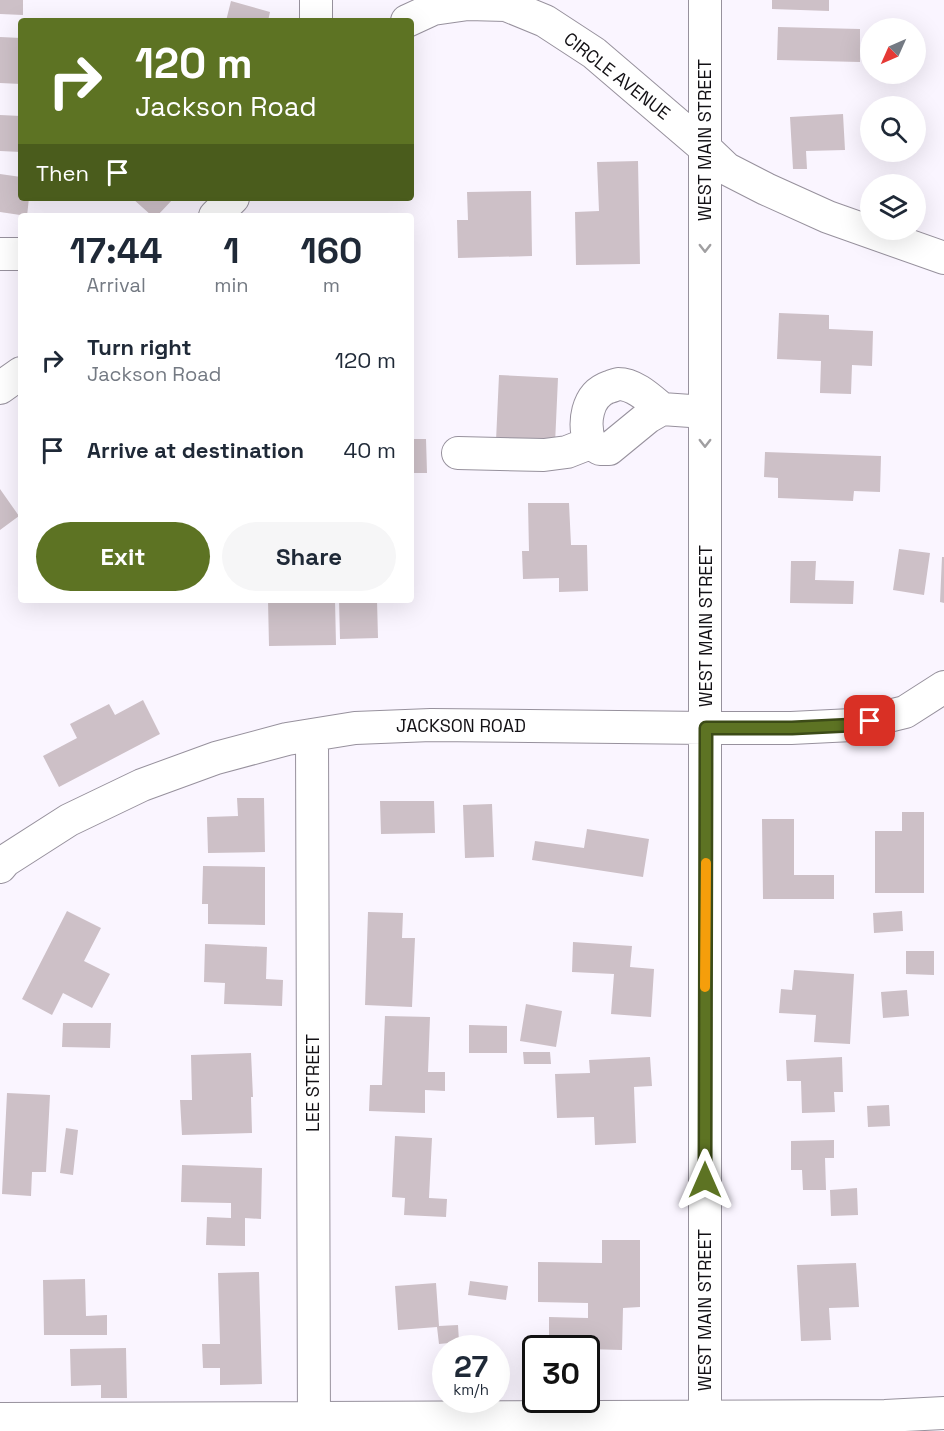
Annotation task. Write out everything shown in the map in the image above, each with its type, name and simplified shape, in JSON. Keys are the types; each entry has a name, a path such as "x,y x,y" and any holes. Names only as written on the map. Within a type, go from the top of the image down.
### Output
{"street":[{"path":"316,0 316,18"},
{"name":"WEST MAIN STREET","path":"705,0 705,1424"},
{"name":"CIRCLE AVENUE","path":"414,18 433,9 468,4 506,5 545,21 594,53 705,148 726,169 828,217 944,258"},
{"path":"218,213 230,201"},
{"path":"0,254 18,254"},
{"path":"0,388 18,375"},
{"path":"662,409 631,387 617,384 604,388 594,397 588,408 587,434 590,443 600,449 609,449 648,417 662,409 705,412"},
{"path":"458,453 544,455 567,452 590,443"},
{"name":"JACKSON ROAD","path":"0,867 5,861 69,820 142,786 216,758 287,739 355,728 431,724 706,728 852,725 905,712 944,687"},
{"name":"LEE STREET","path":"312,735 314,1424"},
{"path":"0,1419 314,1424 705,1424 944,1413"}],"building":[{"path":"0,0 23,0 23,15 0,14"},
{"path":"772,0 829,0 829,11 772,9"},
{"path":"231,1 270,12 269,18 227,18"},
{"path":"778,27 860,29 860,62 777,60"},
{"path":"0,37 18,38 18,84 0,83"},
{"path":"843,114 845,150 806,151 807,169 793,169 790,117"},
{"path":"0,115 18,116 18,152 0,151"},
{"path":"638,161 640,264 576,265 575,212 599,211 597,162"},
{"path":"0,174 18,177 18,201 29,201 27,213 18,215 0,212"},
{"path":"531,191 532,256 458,258 457,220 468,220 467,192"},
{"path":"135,201 171,201 160,213 149,213"},
{"path":"779,313 829,315 829,329 873,331 872,366 852,365 851,394 820,393 821,361 777,359"},
{"path":"499,375 558,378 555,444 496,441"},
{"path":"414,439 426,439 427,473 414,473"},
{"path":"765,452 881,456 880,492 854,491 853,501 778,498 778,478 764,477"},
{"path":"0,489 18,517 0,530"},
{"path":"528,503 569,503 571,545 587,545 588,591 559,592 559,578 523,579 522,551 529,551"},
{"path":"899,549 930,553 924,595 893,590"},
{"path":"942,557 944,557 944,603 940,602"},
{"path":"791,561 816,561 815,580 854,581 853,604 790,603"},
{"path":"268,603 335,603 336,645 269,646"},
{"path":"339,603 377,603 378,638 340,639"},
{"path":"143,700 160,734 59,787 43,756 77,738 70,724 109,704 115,715"},
{"path":"237,798 264,798 265,852 208,853 207,817 238,816"},
{"path":"380,801 434,801 435,833 381,834"},
{"path":"492,804 494,857 465,858 463,805"},
{"path":"902,812 924,812 924,893 875,893 875,831 902,831"},
{"path":"762,819 794,819 794,875 834,875 834,899 763,899"},
{"path":"587,829 649,839 643,877 532,860 535,841 584,848"},
{"path":"203,866 265,867 265,925 208,924 208,904 202,904"},
{"path":"67,911 101,928 84,961 110,974 92,1008 63,993 52,1015 22,999"},
{"path":"902,911 903,931 874,933 873,913"},
{"path":"368,912 403,913 402,938 415,938 412,1007 365,1005"},
{"path":"573,942 632,946 630,967 654,969 651,1017 611,1014 614,974 572,972"},
{"path":"205,944 267,947 266,979 283,980 282,1006 224,1004 225,983 204,982"},
{"path":"906,951 934,951 934,975 906,974"},
{"path":"794,970 854,974 850,1044 814,1042 816,1015 779,1013 781,989 792,990"},
{"path":"907,990 909,1016 883,1018 881,992"},
{"path":"526,1004 562,1011 556,1047 520,1041"},
{"path":"385,1016 430,1017 428,1072 445,1072 445,1091 425,1090 425,1113 369,1111 370,1085 382,1085"},
{"path":"63,1023 111,1023 110,1048 62,1047"},
{"path":"469,1025 507,1026 507,1053 469,1053"},
{"path":"523,1052 550,1052 551,1064 524,1064"},
{"path":"251,1053 252,1133 182,1135 180,1100 192,1100 191,1055"},
{"path":"650,1057 652,1086 634,1087 636,1143 595,1145 594,1117 557,1118 555,1074 590,1073 589,1060"},
{"path":"842,1057 843,1092 834,1092 835,1112 802,1113 801,1081 787,1081 786,1060"},
{"path":"7,1093 50,1095 46,1172 32,1172 31,1196 2,1194"},
{"path":"889,1105 890,1126 868,1127 867,1106"},
{"path":"66,1128 78,1130 73,1175 60,1173"},
{"path":"395,1136 432,1138 429,1198 447,1199 446,1217 404,1215 405,1198 392,1197"},
{"path":"834,1140 834,1158 825,1158 826,1190 803,1190 802,1170 791,1170 791,1141"},
{"path":"182,1165 262,1168 261,1219 245,1218 245,1246 206,1245 207,1217 231,1218 231,1203 181,1202"},
{"path":"857,1188 858,1215 831,1216 830,1190"},
{"path":"602,1240 640,1240 640,1307 623,1308 622,1350 600,1349 600,1335 549,1335 549,1317 588,1318 588,1303 538,1302 538,1262 602,1263"},
{"path":"856,1263 859,1307 829,1308 831,1340 801,1341 797,1265"},
{"path":"259,1272 262,1384 220,1385 220,1368 203,1368 202,1344 220,1344 218,1273"},
{"path":"85,1279 86,1316 107,1315 107,1335 44,1335 43,1280"},
{"path":"470,1281 508,1286 506,1300 468,1295"},
{"path":"436,1283 439,1326 458,1325 459,1335 438,1335 437,1327 398,1330 395,1286"},
{"path":"126,1348 127,1398 101,1398 101,1385 71,1386 70,1349"}],"slow traffic":[{"path":"705,987 706,863"}],"route":[{"path":"705,1180 706,728 792,728 852,725 870,721"}]}
